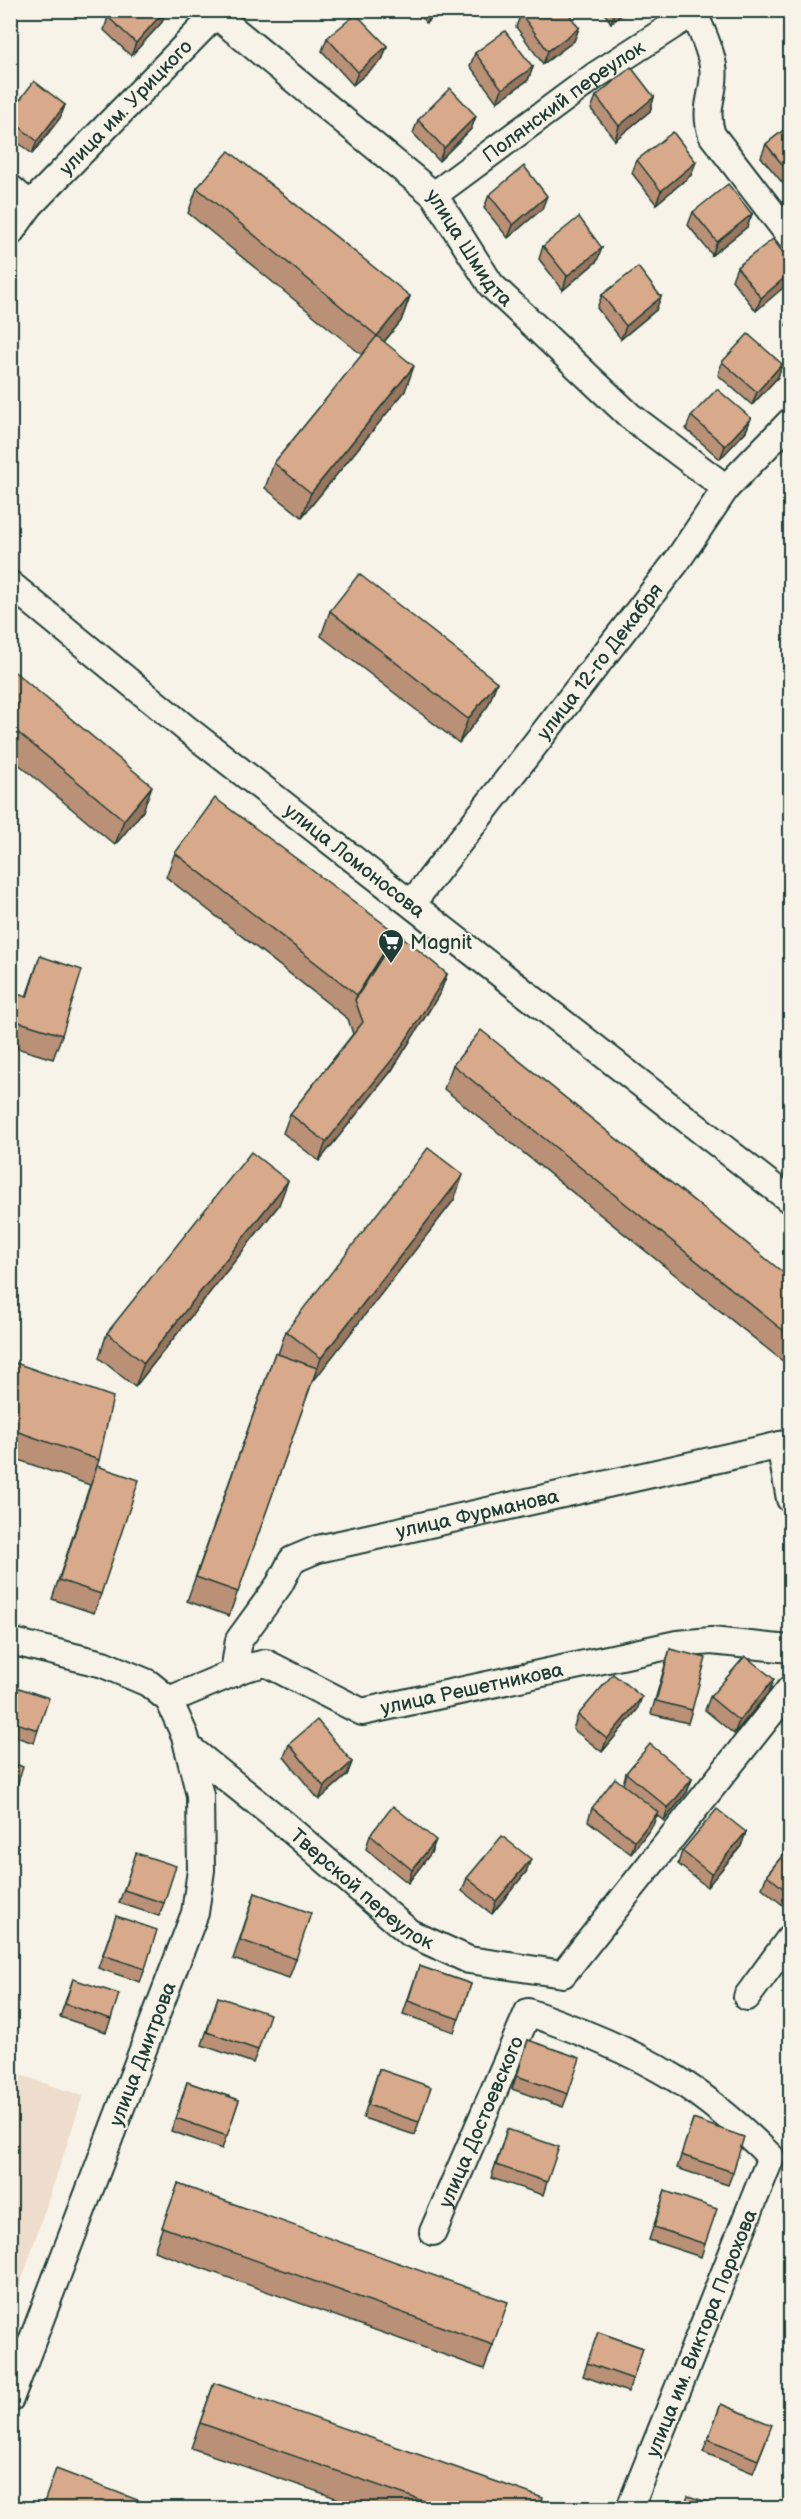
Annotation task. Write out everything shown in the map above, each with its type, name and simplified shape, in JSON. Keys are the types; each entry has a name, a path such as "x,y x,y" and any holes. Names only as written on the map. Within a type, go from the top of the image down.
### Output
{"street":[{"name":"улица Шмидта","path":"215,12 434,195 491,285 630,416 726,488"},
{"name":"улица им. Урицкого","path":"10,233 30,205 215,12"},
{"name":"Полянский переулок","path":"434,195 597,75 696,12"},
{"path":"696,12 713,67 707,106 707,120 712,135 790,236"},
{"path":"10,188 30,205"},
{"name":"улица 12-го Декабря","path":"412,903 677,561 726,488 790,422"},
{"name":"улица Ломоносова","path":"10,584 188,730 790,1200"},
{"path":"785,1444 790,1499"},
{"name":"улица Фурманова","path":"234,1673 239,1640 279,1585 292,1560 318,1549 785,1444"},
{"path":"10,1641 103,1664 148,1683 169,1700"},
{"name":"улица Решетникова","path":"169,1700 234,1673 266,1663 362,1712 677,1644 711,1641 790,1650"},
{"name":"Тверской переулок","path":"188,1748 284,1824 411,1933 469,1959 563,1974 790,1689"},
{"name":"улица Дмитрова","path":"10,2399 195,1913 201,1870 200,1795 188,1748 169,1700"},
{"path":"747,1997 790,1938"},
{"name":"улица Достоевского","path":"433,2232 528,2012 590,2035 675,2078 739,2125 771,2157"},
{"name":"улица им. Виктора Порохова","path":"630,2508 771,2157"}],"shaded area":[{"path":"10,2072 83,2096 11,2312"}],"building":[{"path":"114,10 165,10 136,43 108,17"},
{"path":"526,10 566,10 579,28 548,51 521,14"},
{"path":"356,14 387,46 358,72 327,38"},
{"path":"505,31 533,67 502,89 475,53"},
{"path":"10,48 17,53 10,62"},
{"path":"631,67 654,97 619,126 596,96"},
{"path":"34,81 65,105 37,141 10,119 10,113"},
{"path":"450,88 476,116 444,148 418,120"},
{"path":"790,125 790,174 766,144"},
{"path":"673,132 696,162 661,191 637,160"},
{"path":"229,151 410,296 377,336 197,188"},
{"path":"524,166 547,196 513,225 489,195"},
{"path":"728,184 752,214 717,242 693,212"},
{"path":"579,217 602,248 567,276 543,246"},
{"path":"773,239 790,262 790,273 761,298 737,267"},
{"path":"638,267 661,297 626,326 602,295"},
{"path":"748,334 782,364 757,392 722,362"},
{"path":"377,336 414,366 311,493 274,463"},
{"path":"717,389 751,418 725,446 691,416"},
{"path":"359,574 497,682 468,719 330,611"},
{"path":"10,668 152,786 124,820 10,726"},
{"path":"215,798 396,933 357,995 175,853"},
{"path":"399,934 447,974 399,1051 326,1142 290,1114 363,1022 355,1000 394,938"},
{"path":"40,956 82,970 62,1035 16,1021 10,1039 10,992 27,997"},
{"path":"481,1030 790,1278 790,1336 453,1065"},
{"path":"428,1148 463,1175 321,1358 286,1331"},
{"path":"251,1152 288,1181 144,1363 107,1333"},
{"path":"275,1353 317,1368 238,1592 196,1577"},
{"path":"10,1361 113,1397 99,1460 10,1429"},
{"path":"97,1466 139,1480 101,1594 59,1580"},
{"path":"670,1649 706,1658 692,1710 656,1701"},
{"path":"745,1656 774,1679 739,1721 710,1697"},
{"path":"613,1674 642,1697 607,1739 578,1715"},
{"path":"13,1686 49,1698 38,1730 10,1721 10,1692"},
{"path":"317,1720 352,1762 324,1787 289,1744"},
{"path":"650,1744 692,1779 668,1808 626,1773"},
{"path":"10,1762 23,1767 12,1801 10,1801"},
{"path":"615,1778 658,1812 635,1841 592,1808"},
{"path":"393,1806 436,1840 412,1870 370,1835"},
{"path":"717,1809 746,1832 711,1874 682,1851"},
{"path":"502,1836 531,1859 496,1901 467,1878"},
{"path":"790,1846 790,1894 767,1875"},
{"path":"136,1853 176,1866 164,1903 124,1890"},
{"path":"255,1893 311,1913 296,1959 240,1940"},
{"path":"116,1916 157,1930 145,1969 103,1955"},
{"path":"419,1966 471,1984 459,2019 408,2001"},
{"path":"73,1979 119,1994 111,2019 65,2004"},
{"path":"218,1997 270,2014 258,2050 207,2032"},
{"path":"528,2040 580,2058 568,2094 517,2076"},
{"path":"379,2069 431,2087 419,2122 368,2105"},
{"path":"187,2082 239,2100 227,2136 176,2118"},
{"path":"693,2119 744,2137 733,2172 681,2155"},
{"path":"507,2129 559,2147 547,2182 496,2165"},
{"path":"178,2184 508,2302 493,2345 162,2227"},
{"path":"665,2191 717,2209 705,2244 654,2227"},
{"path":"598,2332 643,2348 633,2379 587,2363"},
{"path":"214,2383 543,2498 540,2508 443,2508 200,2423"},
{"path":"721,2404 772,2425 758,2460 708,2439"},
{"path":"56,2469 156,2507 42,2508"},
{"path":"688,2496 725,2508 684,2508"}],"place":[{"name":"Magnit","path":"391,965"}]}
